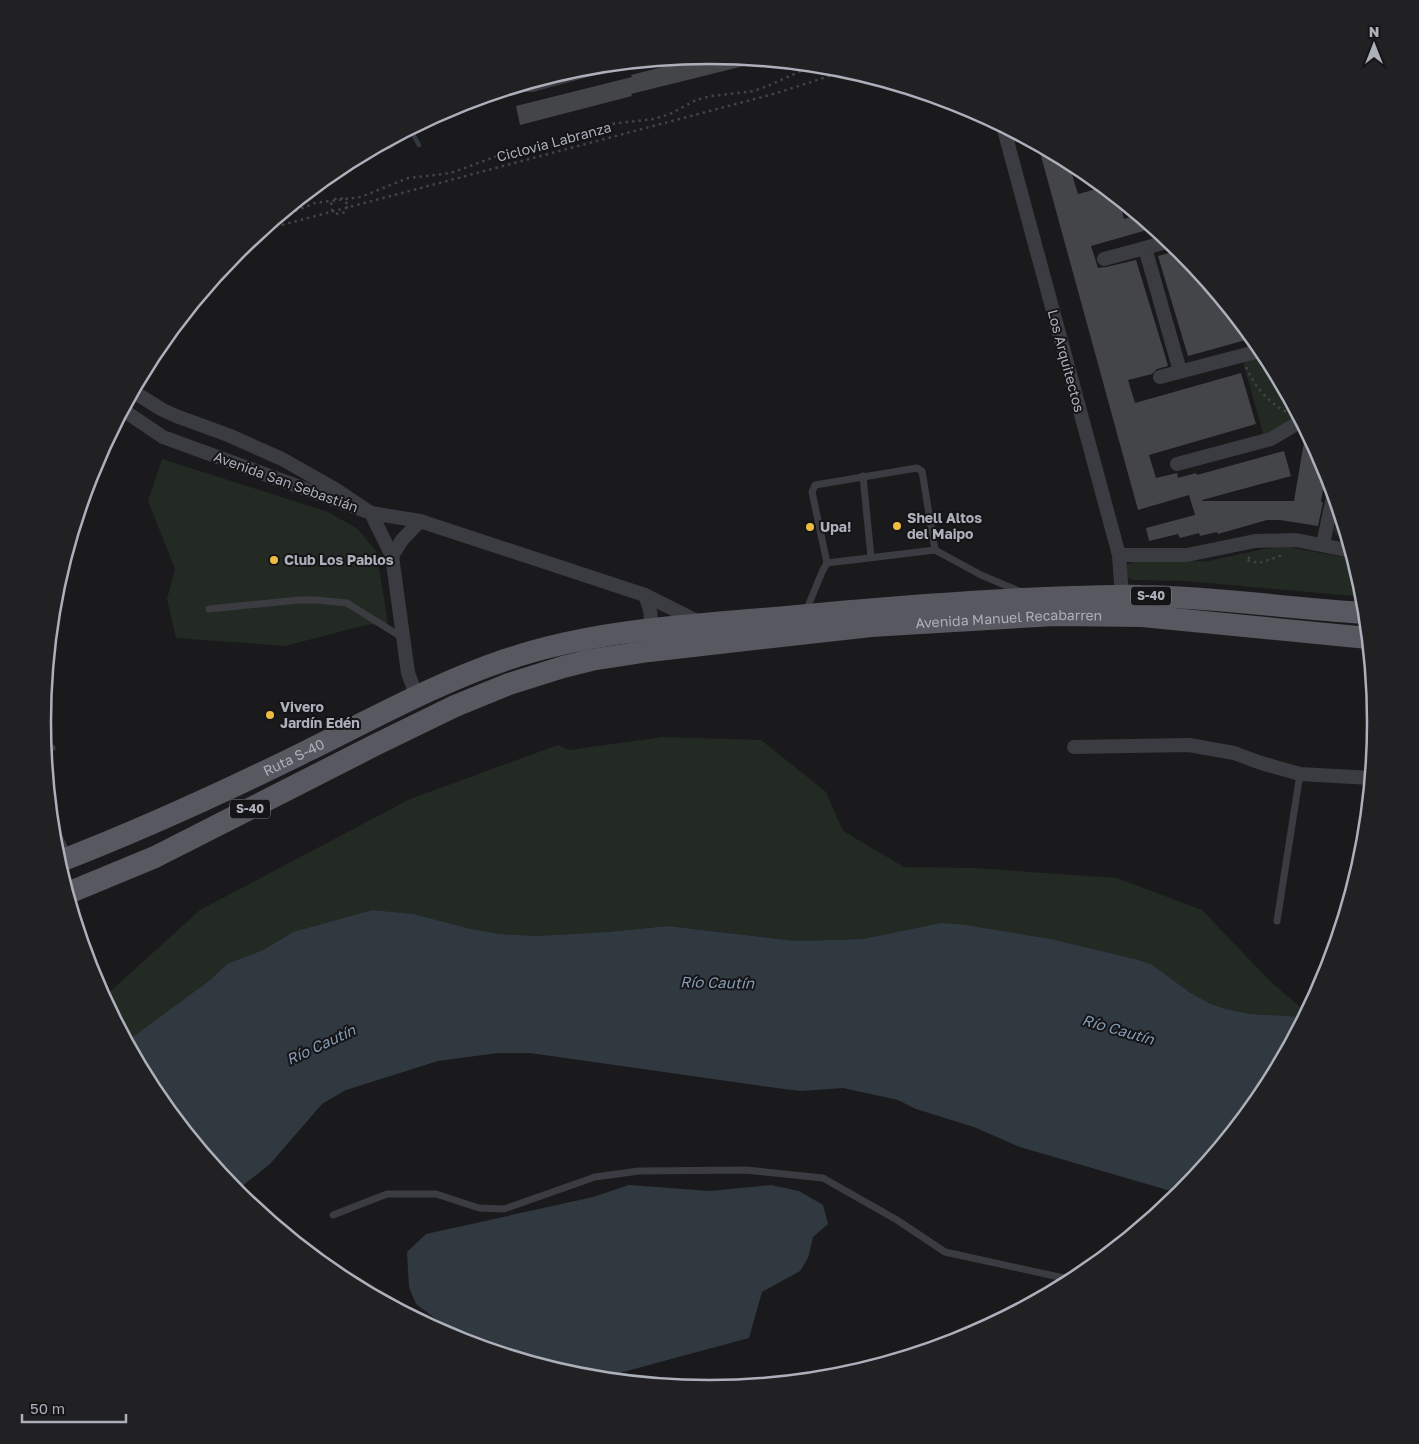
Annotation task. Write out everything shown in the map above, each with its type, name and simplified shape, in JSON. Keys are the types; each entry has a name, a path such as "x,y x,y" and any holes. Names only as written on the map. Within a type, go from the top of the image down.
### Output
{"main road":[{"name":"Avenida Manuel Recabarren","path":"646,628 1032,598 1122,596 1202,599 1358,612"},
{"name":"Avenida Manuel Recabarren","path":"649,651 870,626 1055,615 1142,616 1362,637"},
{"name":"Ruta S-40","path":"66,858 166,818 232,788 417,697 475,671 536,650 646,628"},
{"name":"Ruta S-40","path":"74,891 163,853 428,719 482,695 563,667 649,651"},
{"path":"417,697 428,719"}],"street":[{"name":"Los Arquitectos","path":"1005,134 1118,555 1122,596"},
{"path":"1104,259 1161,244"},
{"path":"1145,248 1180,371"},
{"path":"1160,377 1254,352"},
{"name":"Avenida San Sebastián","path":"138,395 176,416 228,434 282,459 336,489 371,513"},
{"name":"Avenida San Sebastián","path":"128,413 162,437 371,513"},
{"path":"1176,464 1271,439 1294,420"},
{"path":"1323,544 1331,505"},
{"path":"371,513 420,521 645,595 701,624"},
{"path":"371,513 392,556 408,674 417,697"},
{"path":"392,556 402,540 420,521"},
{"path":"1118,555 1188,555 1255,541 1296,540 1344,549"},
{"path":"645,595 651,614 650,623 646,628"},
{"path":"1324,634 1361,631"},
{"path":"1074,747 1189,745 1234,754 1300,774 1365,778"}],"lane":[{"path":"804,615 822,572 828,563 812,492 815,485 863,476 920,469 922,471 935,550"},
{"path":"863,476 870,557"},
{"path":"828,563 935,550 981,575 1032,598"},
{"path":"209,609 299,600 348,603 404,639"},
{"path":"1276,921 1300,774"},
{"path":"333,1215 387,1194 436,1194 479,1208 504,1209 595,1177 639,1171 746,1170 823,1178 897,1220 945,1252 1062,1278"}],"path":[{"path":"296,211 315,203 367,195 408,178 454,172 508,152 552,146 610,124 645,121 661,117 696,100 754,90 770,85 801,70"},
{"name":"Ciclovia Labranza","path":"276,227 758,98 832,75"},
{"path":"344,200 347,207"},
{"path":"332,201 332,211"},
{"path":"1244,364 1251,378 1267,399 1292,415"}],"shaded area":[{"path":"1256,355 1294,420 1264,437 1242,359"},
{"name":"Club Los Pablos","path":"162,459 328,512 358,529 376,551 388,623 366,625 285,646 176,638 167,599 175,569 148,501"},
{"path":"1336,521 1340,536 1335,535"},
{"path":"1288,547 1346,558 1355,596 1186,581 1133,580 1126,577 1126,566 1135,562 1208,561 1264,549"},
{"path":"663,737 761,740 826,792 843,831 904,867 975,868 1117,878 1202,910 1270,981 1302,1009 1298,1017 1250,1014 1226,1009 1192,994 1151,964 1051,939 966,925 926,927 863,939 795,941 668,926 537,936 499,934 414,914 372,910 293,932 263,950 227,964 210,980 132,1037 109,992 200,910 410,799 558,745 569,750"}],"water":[{"name":"Río Cautín","path":"372,910 414,914 499,934 537,936 668,926 795,941 863,939 941,923 966,925 1051,939 1135,959 1151,964 1192,994 1211,1004 1250,1014 1298,1017 1280,1051 1232,1123 1171,1191 1020,1147 974,1127 916,1109 898,1100 843,1088 801,1091 530,1053 498,1053 438,1061 346,1090 322,1104 270,1164 243,1186 187,1123 162,1088 132,1037 210,980 227,964 263,950 293,932"},
{"path":"629,1185 710,1191 771,1185 799,1191 823,1205 828,1224 813,1237 808,1258 800,1271 762,1292 749,1338 617,1374 539,1358 498,1345 439,1322 416,1304 409,1287 407,1252 426,1234 593,1197"}],"building":[{"path":"671,65 748,65 631,94 632,96 520,125 516,106 632,77 631,75"},
{"path":"1040,153 1072,173 1078,194 1095,189 1122,209 1124,219 1131,217 1147,230 1091,246 1098,268 1136,260 1168,366 1157,369 1152,374 1128,380 1135,403 1241,373 1256,424 1149,455 1156,478 1177,473 1178,478 1196,473 1197,475 1284,451 1291,476 1202,501 1294,501 1304,440 1324,485 1321,502 1323,502 1318,526 1280,520 1267,520 1218,534 1217,532 1200,536 1199,533 1180,538 1178,534 1149,541 1146,528 1195,515 1189,495 1138,510"},
{"path":"1170,253 1204,288 1246,340 1188,356 1158,256"}],"waterway":[{"path":"413,135 419,145"}],"place":[{"name":"Shell Altos del Maipo","path":"897,526"},
{"name":"Upa!","path":"810,527"},
{"name":"Club Los Pablos","path":"274,560"},
{"name":"Vivero Jardín Edén","path":"270,715"}]}
